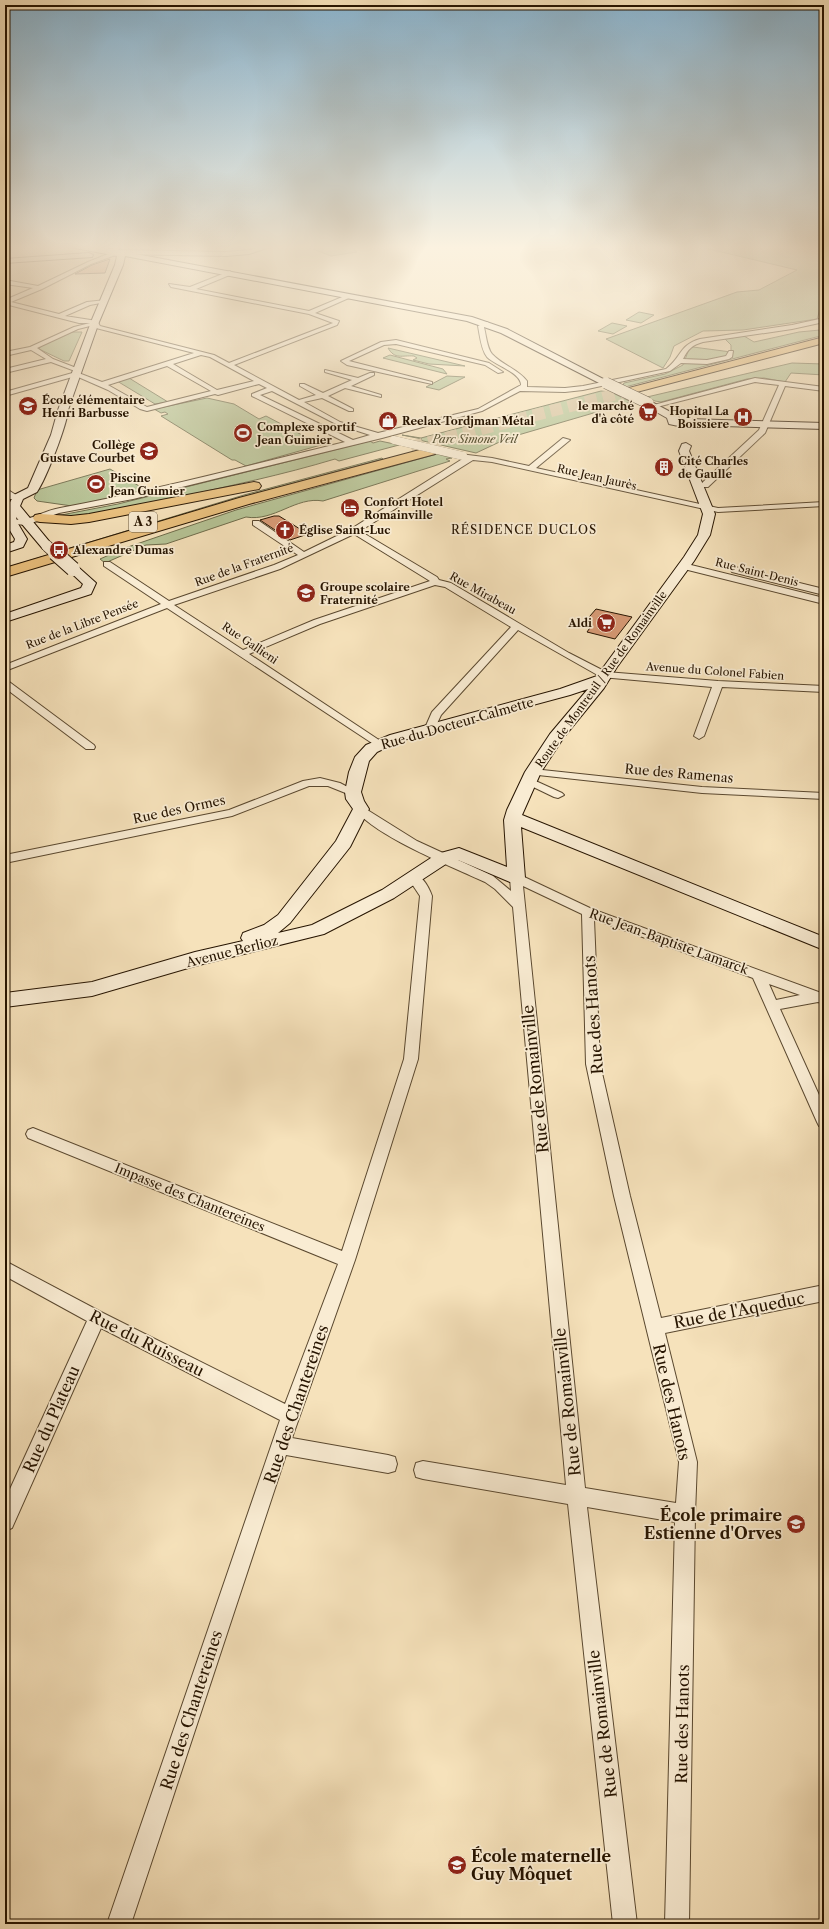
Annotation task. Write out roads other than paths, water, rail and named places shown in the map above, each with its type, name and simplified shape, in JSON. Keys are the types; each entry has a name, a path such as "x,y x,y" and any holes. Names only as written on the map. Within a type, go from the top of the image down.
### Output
{"highway":[{"path":"629,391 824,340"},
{"path":"647,402 713,377 824,347"},
{"path":"713,377 755,370"},
{"name":"A 3","path":"5,563 281,481 411,447"},
{"name":"A 3","path":"5,573 244,501 431,451"},
{"path":"40,518 70,520 89,518 281,481"},
{"path":"5,586 236,508 244,501"}],"main road":[{"path":"5,618 86,591 90,583 44,544 14,506 18,497 33,490 64,415 63,410 89,335"},
{"path":"509,335 647,402 681,421 824,426"},
{"path":"681,421 686,446 705,485"},
{"path":"686,446 684,451 703,502 708,511"},
{"name":"Route de Montreuil / Rue de Romainville","path":"513,816 531,777 558,734 599,685 602,677 687,562 704,535 708,511 712,503 705,485"},
{"path":"19,544 22,539 8,520 9,493 33,490"},
{"path":"5,549 19,544 44,544"},
{"name":"Rue du Docteur Calmette","path":"353,792 361,759 378,744 430,728 551,696 602,677"},
{"path":"551,696 571,701 576,713"},
{"path":"195,959 254,937 271,929 284,919 344,843 361,809 356,802 353,792"},
{"path":"451,856 516,878 513,816 542,830 824,944"},
{"name":"Avenue Berlioz","path":"5,1000 48,996 92,989 195,959 304,934 316,930 388,894 451,856"},
{"path":"284,919 294,929 304,934"}],"street":[{"path":"5,354 32,348 61,335"},
{"name":"Rue Jean Jaurès","path":"129,335 212,356 338,423 380,436 466,457 481,460 492,460 708,511"},
{"path":"229,365 307,335"},
{"path":"8,520 26,522 57,511 133,497 480,410 524,386 524,381 521,377 490,356 487,352 483,335"},
{"path":"519,388 565,390 668,370 680,360 686,348 702,340 735,335"},
{"path":"430,383 360,365 349,364 344,361 383,343 396,342 487,364 501,373 521,377"},
{"path":"32,348 51,360 103,384 142,408 218,393 261,382"},
{"path":"680,360 707,362 729,357 730,352"},
{"path":"103,384 201,354"},
{"path":"5,372 51,360"},
{"path":"169,364 218,393"},
{"path":"328,371 358,380"},
{"path":"5,394 77,372"},
{"path":"298,402 324,395 372,374"},
{"path":"647,402 756,380 824,389"},
{"path":"705,485 762,431 783,384"},
{"path":"302,385 351,410"},
{"path":"344,386 379,396"},
{"path":"273,388 254,395 352,442"},
{"path":"530,469 566,440"},
{"name":"Rue de la Fraternité","path":"168,604 277,567 354,531 466,457"},
{"name":"Rue Jean Jaurès","path":"481,460 488,463 708,511"},
{"path":"708,511 824,504"},
{"path":"708,511 725,516 824,510"},
{"path":"256,523 304,555"},
{"name":"Rue Mirabeau","path":"354,531 434,579 435,582 448,585 602,677"},
{"name":"Rue Saint-Denis","path":"687,562 824,592"},
{"name":"Rue Saint-Denis","path":"687,562 824,601"},
{"name":"Rue Gallieni","path":"107,564 244,653 378,744"},
{"path":"244,653 317,622 435,582"},
{"name":"Rue de la Libre Pensée","path":"5,668 168,604"},
{"path":"430,728 436,714 517,626"},
{"name":"Avenue du Colonel Fabien","path":"602,677 824,689"},
{"path":"5,683 90,747"},
{"path":"699,736 718,684"},
{"path":"531,777 558,795 557,783 560,776"},
{"name":"Rue des Ramenas","path":"531,777 560,776 702,790 824,796"},
{"name":"Rue des Ormes","path":"5,859 232,813 313,782 332,782 353,792"},
{"path":"361,809 413,844 451,856"},
{"path":"389,829 451,856 499,886 518,906"},
{"name":"Rue des Chantereines","path":"119,1924 290,1416 347,1260 411,1059 426,896 414,878"},
{"name":"Rue de Romainville","path":"516,878 576,1497 625,1924"},
{"name":"Rue Jean-Baptiste Lamarck","path":"516,878 588,912 821,998"},
{"name":"Rue des Hanots","path":"588,912 594,1064 622,1196 688,1462 685,1514 677,1924"},
{"path":"758,974 824,1122"},
{"path":"773,1005 821,998"},
{"name":"Impasse des Chantereines","path":"33,1134 347,1260"},
{"name":"Rue du Ruisseau","path":"5,1268 98,1318 290,1416"},
{"name":"Rue de l'Aqueduc","path":"655,1327 824,1293"},
{"name":"Rue du Plateau","path":"5,1520 98,1318"},
{"path":"281,1445 388,1464"},
{"path":"423,1470 576,1497 685,1514"}],"tunnel":[{"path":"411,447 629,391"}],"place":[{"name":"École élémentaire Henri Barbusse","path":"28,406"},
{"name":"le marché d'à côté","path":"648,412"},
{"name":"Hopital La Boissiere","path":"743,417"},
{"name":"Reelax Tordjman Métal","path":"388,421"},
{"name":"Complexe sportif Jean Guimier","path":"243,433"},
{"name":"Collège Gustave Courbet","path":"149,451"},
{"name":"Cité Charles de Gaulle","path":"664,467"},
{"name":"Piscine Jean Guimier","path":"96,484"},
{"name":"Confort Hotel Romainville","path":"350,508"},
{"name":"Église Saint-Luc","path":"285,530"},
{"name":"Alexandre Dumas","path":"59,550"},
{"name":"Groupe scolaire Fraternité","path":"306,593"},
{"name":"Aldi","path":"606,623"},
{"name":"École primaire Estienne d'Orves","path":"796,1524"},
{"name":"École maternelle Guy Môquet","path":"457,1865"}],"district":[{"name":"RÉSIDENCE DUCLOS","path":"524,530"}],"park label":[{"name":"Parc Simone Veil","path":"475,439"}]}
